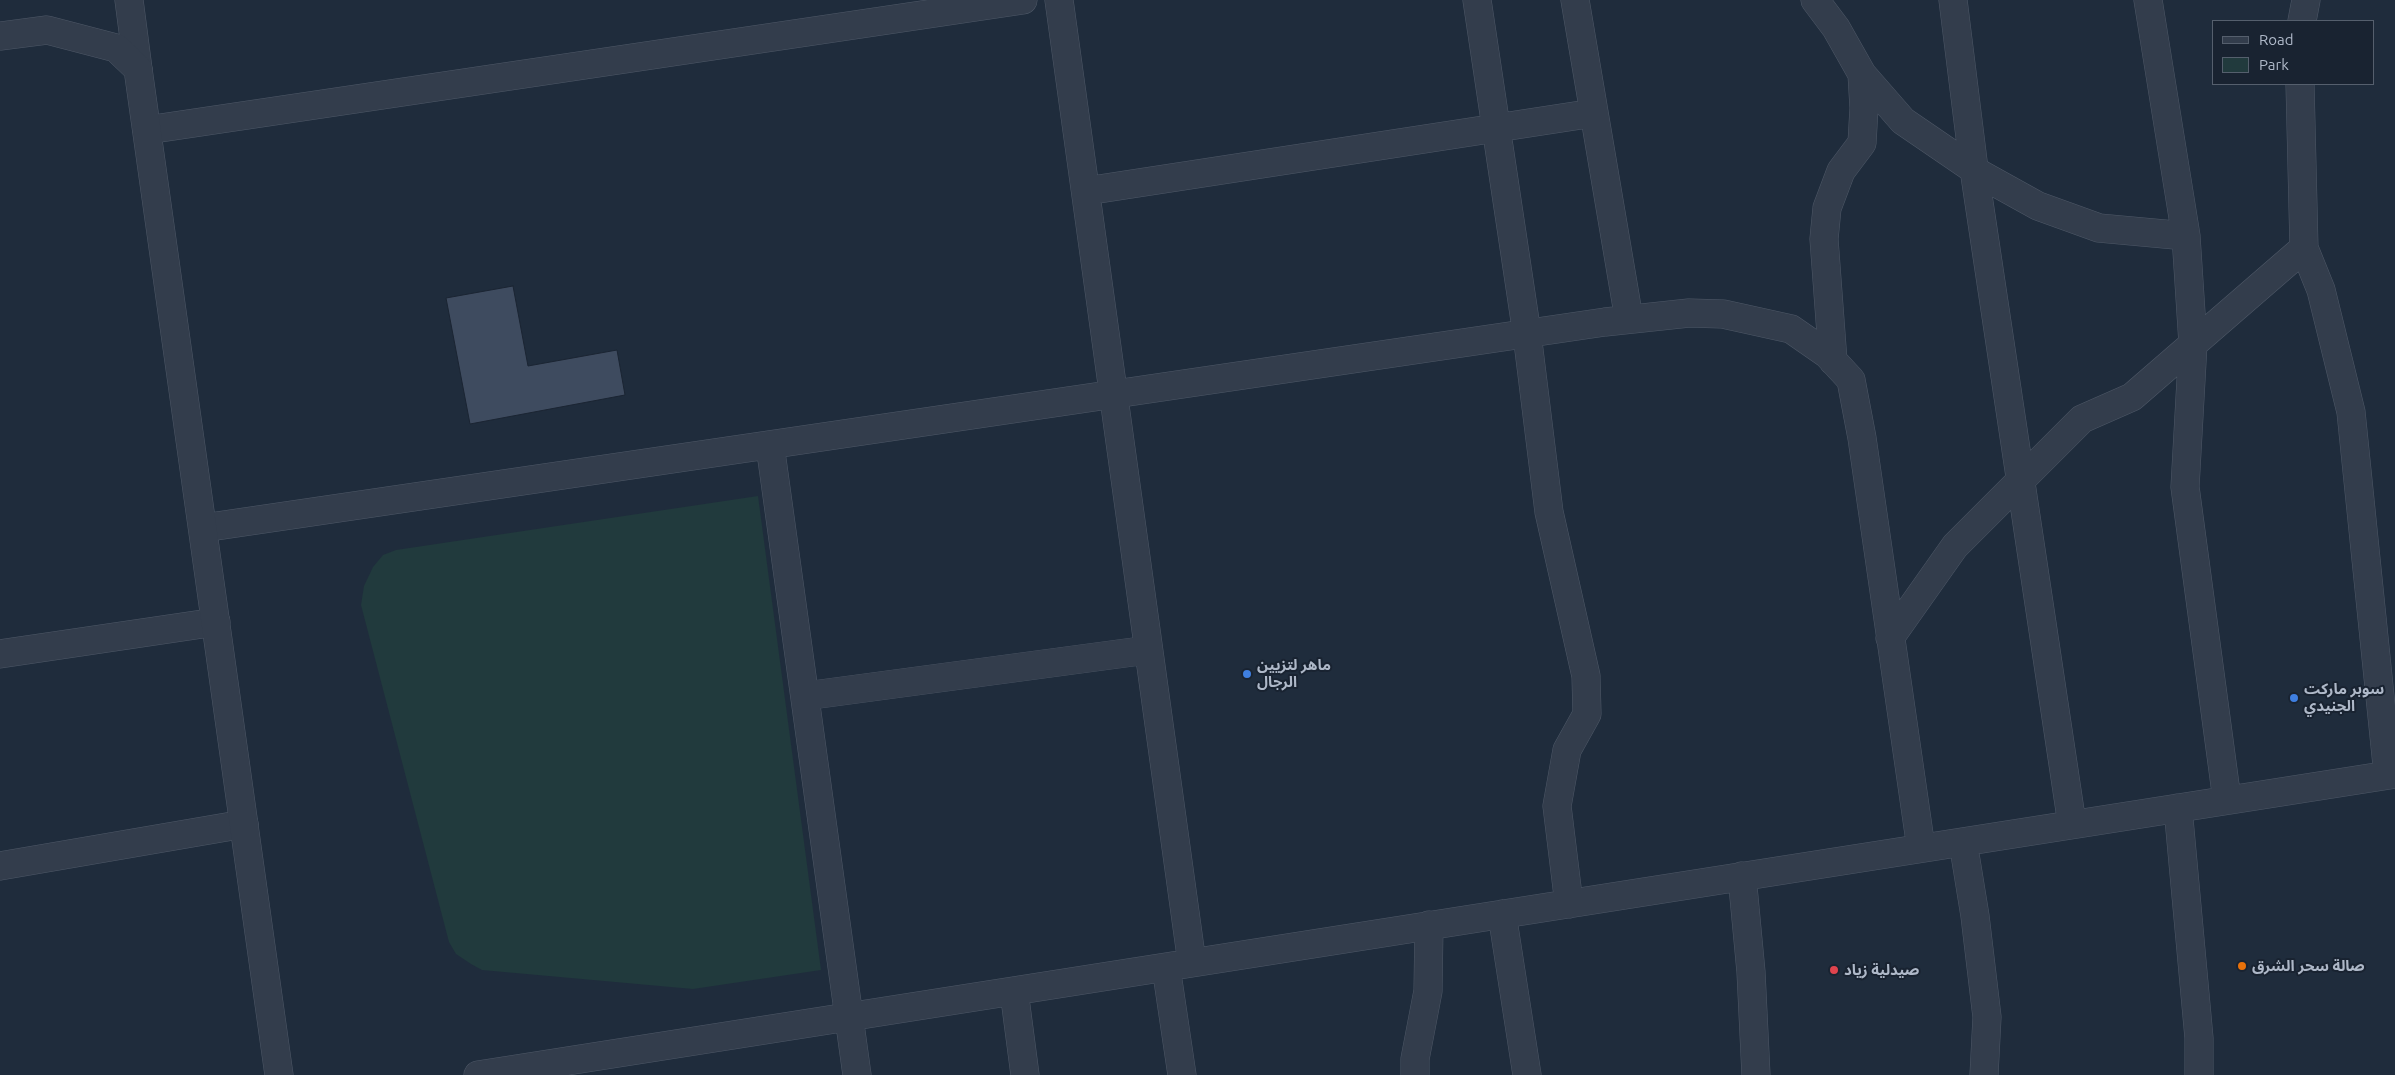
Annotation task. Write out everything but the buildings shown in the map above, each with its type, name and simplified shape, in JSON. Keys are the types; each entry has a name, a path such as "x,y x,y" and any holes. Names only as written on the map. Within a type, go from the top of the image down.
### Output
{"street":[{"path":"129,0 279,1075"},
{"path":"147,130 1023,0"},
{"path":"1059,0 1148,650 1179,965 1182,1075"},
{"path":"1477,0 1527,334 1549,512 1586,676 1587,714 1567,750 1556,806 1569,904"},
{"path":"1575,0 1629,319"},
{"path":"1815,0 1836,28 1862,74 1903,121 1974,169 2038,206 2099,228 2186,236"},
{"path":"1953,0 1974,169 2072,824"},
{"path":"2148,0 2186,236 2193,344 2185,487 2227,800"},
{"path":"2302,20 2306,0"},
{"path":"0,36 48,30 116,48 138,69"},
{"path":"1833,361 1824,239 1827,208 1841,171 1862,143 1864,108 1862,74"},
{"path":"478,1075 2391,775 2351,412 2321,290 2304,248 2300,85"},
{"path":"1086,191 1594,113"},
{"path":"1890,638 1955,546 2082,419 2132,397 2304,248"},
{"path":"203,528 1629,319 1690,313 1723,314 1791,329 1827,354 1851,380 1862,438 1921,848"},
{"path":"770,445 857,1075"},
{"path":"0,654 216,622"},
{"path":"805,696 1148,650"},
{"path":"2178,808 2198,1028 2200,1075"},
{"path":"0,866 244,824"},
{"path":"1963,842 1988,1017 1984,1075"},
{"path":"1742,876 1751,972 1756,1075"},
{"path":"1502,914 1527,1075"},
{"path":"1415,1075 1415,1059 1428,991 1429,925"},
{"path":"1014,991 1025,1075"}],"green space":[{"path":"758,496 821,970 693,989 482,970 471,964 456,954 449,942 361,605 364,586 373,567 383,555 396,550"}],"place":[{"name":"ماهر لتزيين الرجال","path":"1247,674"},
{"name":"سوبر ماركت الجنيدي","path":"2294,698"},
{"name":"صالة سحر الشرق","path":"2242,966"},
{"name":"صيدلية زياد","path":"1834,970"}]}
